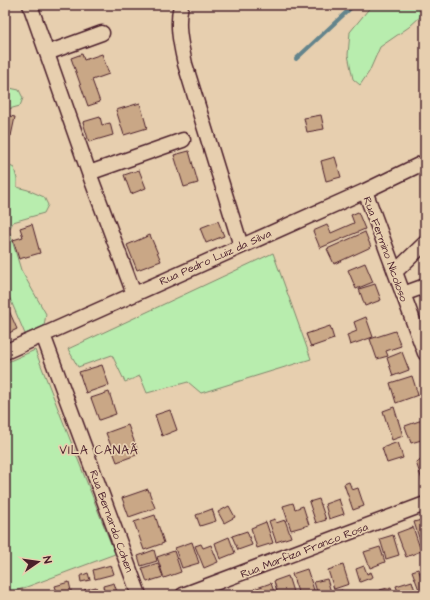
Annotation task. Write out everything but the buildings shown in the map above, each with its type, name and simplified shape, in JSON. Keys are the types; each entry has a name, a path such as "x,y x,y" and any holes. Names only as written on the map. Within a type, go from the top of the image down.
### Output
{"street":[{"path":"30,5 89,173 134,294"},
{"path":"181,5 179,10 179,34 185,64 241,246"},
{"path":"47,53 102,33"},
{"path":"89,173 183,140"},
{"name":"Rua Pedro Luiz da Silva","path":"5,352 365,191 425,162"},
{"name":"Rua Fermino Nicoloso","path":"365,191 425,353"},
{"path":"395,272 425,243"},
{"path":"403,294 425,286"},
{"name":"Rua Bernardo Cohen","path":"43,335 139,595"},
{"name":"Rua Marfiza Franco Rosa","path":"183,595 425,504"}],"green space":[{"path":"372,5 425,5 425,14 380,47 369,72 360,85 353,79 348,55 350,32"},
{"path":"5,87 19,90 23,98 20,106 5,110"},
{"path":"5,162 14,168 17,179 17,187 44,197 48,205 44,213 13,222 9,230 21,270 46,314 44,326 25,334 5,287"},
{"path":"273,253 311,359 201,393 188,382 147,393 140,376 125,382 112,355 78,367 68,349"},
{"path":"35,350 115,554 5,595 5,363"}],"waterway":[{"path":"296,59 354,5"}],"district":[{"name":"VILA CANAÃ","path":"99,450"}]}
